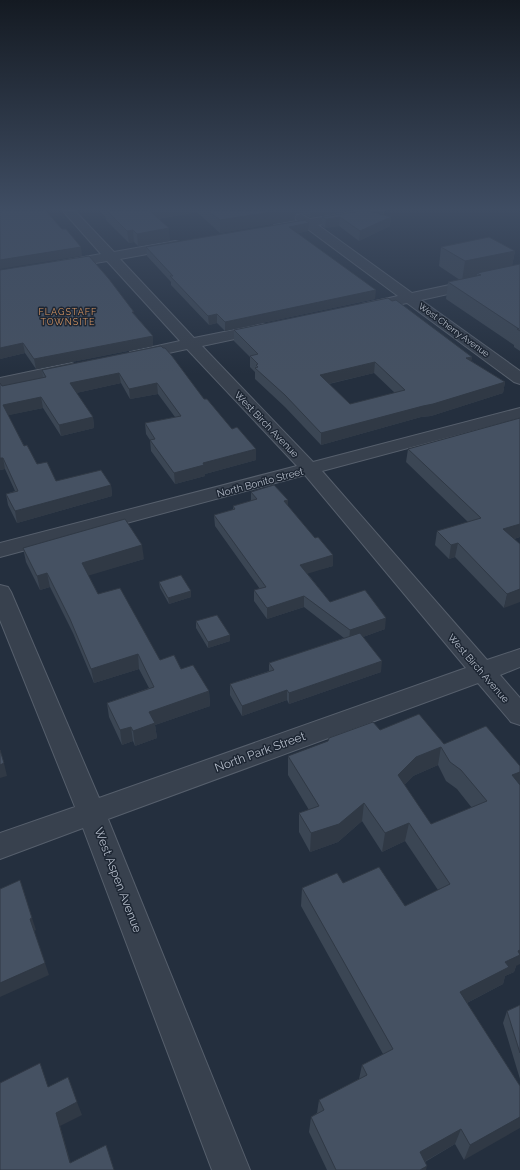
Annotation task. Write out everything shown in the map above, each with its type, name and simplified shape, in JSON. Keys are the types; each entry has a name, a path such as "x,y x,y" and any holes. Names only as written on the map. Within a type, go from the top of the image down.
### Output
{"street":[{"name":"West Birch Avenue","path":"121,266 191,344 310,469 520,715"},
{"name":"West Cherry Avenue","path":"367,266 520,379"},
{"path":"351,311 520,274"},
{"path":"121,358 276,326"},
{"path":"0,383 82,366"},
{"name":"North Bonito Street","path":"0,550 520,413"},
{"name":"West Aspen Avenue","path":"0,592 91,812 232,1170"},
{"name":"North Park Street","path":"0,846 520,658"}],"building":[{"path":"28,266 97,266 134,312 132,312 153,336 34,359 23,343 0,348 0,270"},
{"path":"163,266 342,266 376,290 225,322 217,314 208,316 170,276 173,276"},
{"path":"512,266 520,266 520,331 448,282 481,275 477,273"},
{"path":"388,298 392,301 396,300 472,357 466,358 505,382 433,404 321,433 285,395 255,368 258,367 256,365 258,364 250,356 258,354 234,330","holes":["375,362 405,390 350,404 320,375"]},
{"path":"161,346 165,348 172,356 204,399 207,399 232,429 237,427 256,449 203,463 204,465 174,473 150,440 155,439 145,423 181,416 157,383 129,389 119,373 70,383 93,417 59,425 41,397 3,405 24,446 27,445 37,464 47,462 56,481 101,470 111,485 15,511 6,494 18,491 3,458 0,458 0,383 2,386 46,377 42,370"},
{"path":"520,418 520,524 503,529 520,544 520,589 507,594 458,543 451,545 437,531 481,518 408,449"},
{"path":"274,485 288,500 284,501 315,538 318,537 333,555 300,565 330,602 365,590 386,618 350,630 304,596 267,608 254,590 266,587 214,515 235,509 233,506 257,499 251,492"},
{"path":"125,519 142,545 82,563 98,594 120,588 160,660 174,655 181,669 193,665 209,691 149,712 155,723 133,731 131,727 120,730 107,703 154,687 138,654 91,669 70,619 47,573 37,576 23,548"},
{"path":"181,575 191,591 168,598 159,582"},
{"path":"217,615 230,635 208,642 196,621"},
{"path":"360,633 382,661 289,693 287,690 242,706 230,684 274,670 269,663"},
{"path":"419,714 444,744 486,726 520,766 520,772 512,775 520,785 520,950 518,951 520,955 505,962 509,967 460,992 520,1086 520,1117 470,1145 461,1129 420,1152 427,1166 420,1170 336,1170 311,1117 324,1110 319,1100 367,1075 362,1065 393,1049 302,888 337,873 343,883 379,867 405,906 450,884 409,823 385,833 364,803 339,824 311,833 299,813 319,806 288,756 328,741 329,738 373,722 380,730","holes":["441,747 450,762 461,770 487,801 431,824 398,775 416,757"]},
{"path":"0,750 4,763 0,765"},
{"path":"20,880 32,918 30,919 45,963 0,983 0,889"},
{"path":"520,1005 520,1053 507,1011"},
{"path":"40,1063 48,1087 68,1077 77,1102 56,1113 70,1163 106,1145 114,1170 0,1170 0,1083"}],"district":[{"name":"FLAGSTAFF TOWNSITE","path":"68,318"}]}
